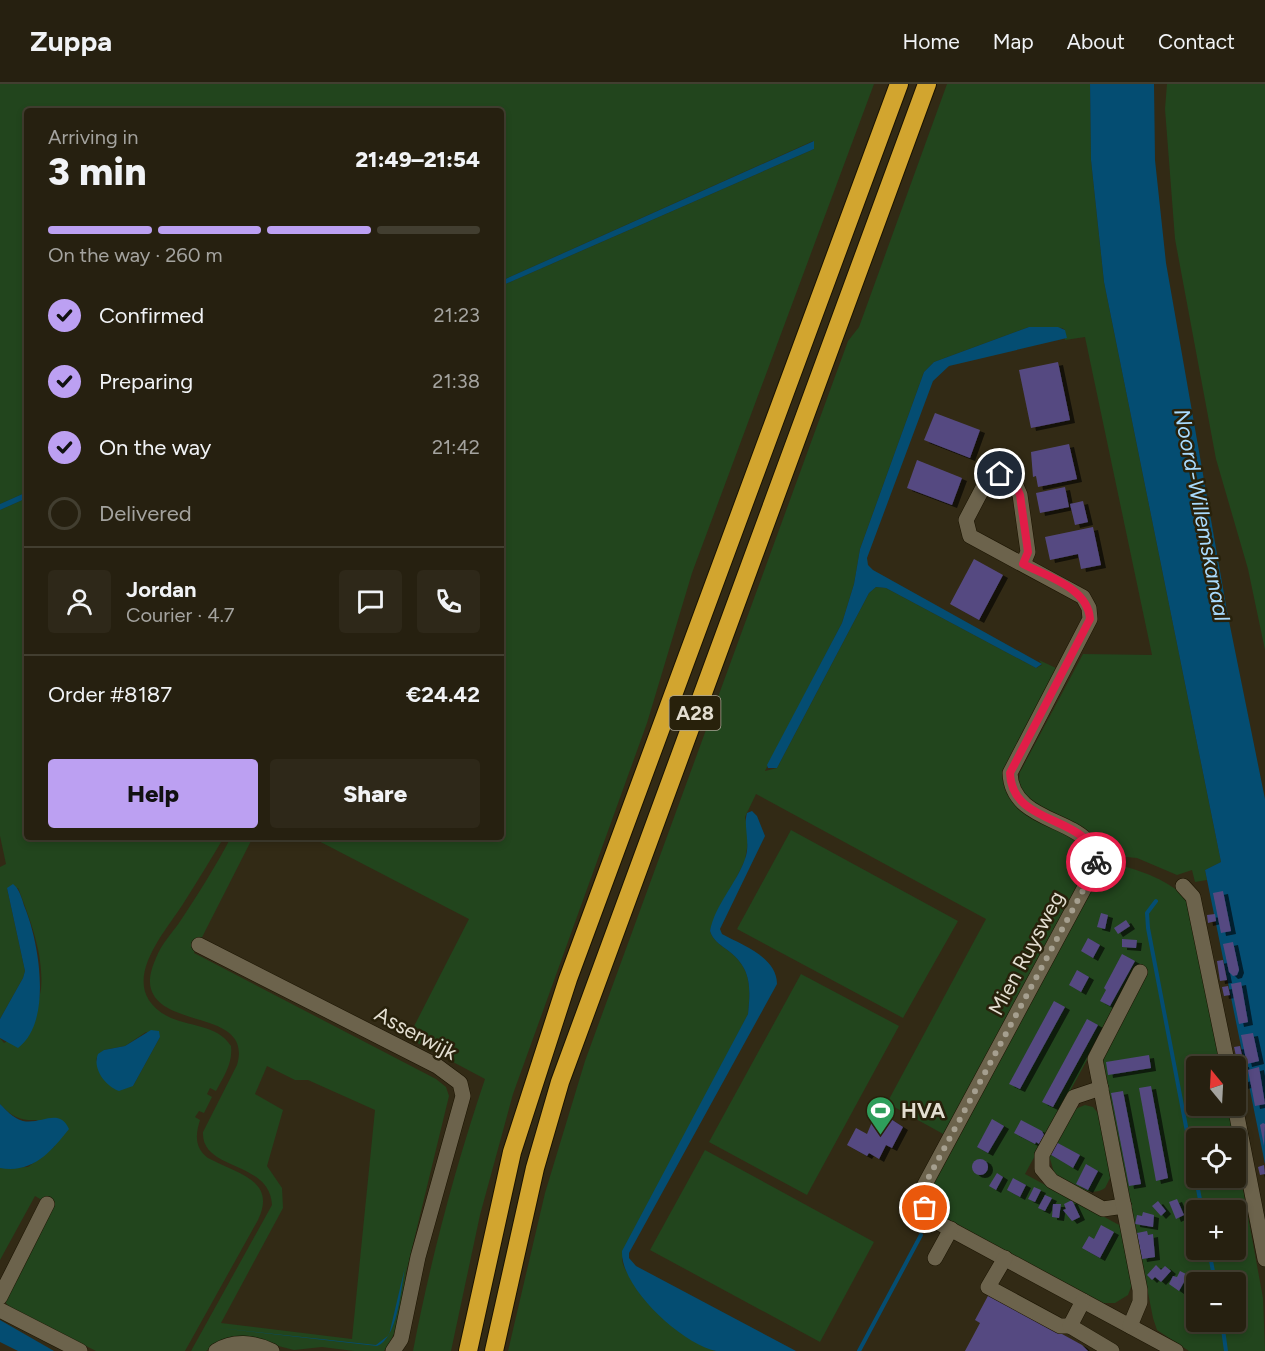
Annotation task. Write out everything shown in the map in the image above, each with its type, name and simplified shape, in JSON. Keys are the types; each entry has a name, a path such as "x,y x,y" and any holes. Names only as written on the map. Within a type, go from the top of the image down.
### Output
{"highway":[{"name":"A28","path":"468,1351 512,1152 568,980 899,84"},
{"name":"A28","path":"494,1351 535,1168 560,1082 927,84"}],"street":[{"name":"Mien Ruysweg","path":"1023,564 1028,552 1020,495 1014,481 1000,474 987,480 966,520 970,536 1083,597 1089,608 1090,619 1010,773 1010,784 1023,805 1085,838 1095,850 1096,861 1093,872 924,1186 925,1208 930,1216 951,1229 1176,1351"},
{"path":"1183,886 1193,897 1226,1056"},
{"name":"Asserwijk","path":"198,945 437,1066 460,1083 463,1096 418,1257 401,1339 393,1351"},
{"path":"1130,1326 1140,1302 1096,1055 1140,972"},
{"path":"1101,1088 1074,1097 1042,1155 1042,1169 1052,1181 1103,1209 1124,1206"},
{"path":"1237,1116 1265,1259"},
{"path":"0,1297 47,1204"},
{"path":"935,1258 951,1229"},
{"path":"1005,1258 988,1287 1060,1326 1070,1326 1112,1351"},
{"path":"1070,1326 1083,1301"},
{"path":"0,1310 80,1351"},
{"path":"216,1351 231,1344 240,1343 257,1345 272,1351"}],"green space":[{"path":"0,84 874,84 692,573 647,723 513,1094 480,1215 451,1351 413,1351 444,1213 485,1079 408,1038 469,919 317,840 504,840 504,285 814,149 813,141 504,280 504,108 24,108 24,493 0,504"},
{"path":"947,84 1090,84 1091,160 1104,282 1221,862 1205,870 1207,880 1195,882 1192,870 1177,875 1137,858 1104,855 1099,845 1076,824 1029,799 1020,783 1020,772 1083,654 1152,655 1085,337 1065,340 1065,330 1062,328 1029,327 934,362 924,372 860,549 854,584 842,623 765,771 777,768 869,593 876,587 886,588 1036,668 1042,665 1039,660 1058,669 1004,775 1007,790 1023,811 1084,847 1088,870 945,1135 887,1103 986,919 756,794 745,817 749,836 745,860 710,931 745,970 749,985 748,1014 622,1259 629,1275 661,1316 679,1331 716,1351 508,1351 545,1193 585,1061 848,341 859,327"},
{"path":"1167,84 1265,84 1265,650 1248,569 1216,459 1175,239 1165,109"},
{"path":"24,499 24,840 222,840 155,945 144,976 145,991 152,1004 175,1020 218,1034 231,1046 231,1058 225,1075 216,1091 210,1088 207,1094 212,1097 204,1113 199,1111 195,1117 200,1120 197,1131 198,1146 208,1158 251,1180 258,1187 262,1196 263,1207 258,1220 185,1351 96,1351 11,1308 6,1303 6,1293 52,1206 35,1196 0,1260 0,1168 28,1167 55,1146 37,1120 16,1117 0,1104 0,1038 4,1043 33,1026 41,989 41,976 35,937 18,888 7,888 25,971 0,1019 0,867 6,864 0,836 0,510","holes":["146,1032 160,1037 133,1086 101,1074 96,1059 104,1050 125,1046"]},
{"path":"791,830 958,921 903,1018 737,929"},
{"path":"229,840 251,840 194,953 436,1079 446,1087 449,1096 406,1273 398,1324 384,1351 354,1351 322,1347 294,1350 243,1337 223,1339 206,1351 191,1351 272,1205 268,1191 260,1180 213,1154 205,1144 203,1132 237,1065 238,1048 232,1036 220,1027 172,1010 159,1001 150,985 156,958 213,870","holes":["267,1066 295,1080 308,1080 375,1110 352,1339 221,1323 283,1208 282,1188 267,1166 283,1110 255,1094"]},
{"path":"1116,864 1155,877 1181,893 1188,900 1218,1056 1186,1056 1186,1116 1230,1116 1232,1128 1186,1128 1186,1188 1243,1188 1245,1200 1186,1200 1186,1260 1246,1260 1246,1205 1263,1298 1265,1351 1189,1351 1157,1330 1102,1059 1137,968 1025,1174 1121,1226 1133,1282 1128,1295 1115,1303 1101,1303 942,1216 931,1201 934,1184 1105,865"},
{"path":"801,974 899,1026 807,1195 709,1142"},
{"path":"1085,1105 1093,1107 1100,1116 1111,1176 1105,1188 1093,1192 1080,1189 1055,1176 1049,1155 1075,1109"},
{"path":"705,1150 874,1242 820,1342 650,1250"}],"water":[{"name":"Noord-Willemskanaal","path":"1090,84 1154,84 1155,160 1166,263 1227,611 1265,799 1265,1164 1246,1071 1246,1056 1243,1056 1205,870 1221,862 1104,282 1091,160"},
{"path":"814,141 814,149 504,285 504,280"},
{"path":"1029,327 1058,327 1065,330 1067,338 949,366 933,381 867,558 868,565 873,570 1042,664 1036,668 886,588 876,587 869,593 777,768 768,768 767,765 842,623 854,584 860,549 924,372 934,362"},
{"path":"24,493 24,499 0,510 0,504"},
{"path":"752,811 757,816 765,836 720,929 722,934 765,959 771,966 777,984 629,1253 629,1258 636,1266 796,1351 716,1351 702,1346 671,1326 642,1297 624,1265 622,1251 748,1014 749,985 745,970 710,931 716,912 745,859 747,853 746,818 747,813"},
{"path":"13,884 20,895 30,923 35,941 40,981 36,1020 29,1036 18,1048 0,1038 0,1019 25,971 7,888"},
{"path":"151,1030 159,1031 160,1037 133,1086 119,1091 114,1089 98,1071 98,1054 104,1050 125,1046"},
{"path":"0,1104 13,1116 23,1121 55,1118 60,1119 69,1129 40,1159 22,1168 0,1168"},
{"path":"405,1267 397,1311 389,1334"},
{"path":"0,1320 54,1351 18,1351 0,1342"},
{"path":"219,1328 376,1345 388,1336 377,1346"}],"building":[{"path":"1058,362 1070,420 1031,428 1019,370"},
{"path":"935,413 980,430 970,458 924,440"},
{"path":"1069,444 1077,479 1038,487 1036,476 1033,477 1031,452"},
{"path":"917,460 962,478 952,505 907,488"},
{"path":"1065,487 1069,507 1040,513 1036,493"},
{"path":"1083,501 1088,522 1075,525 1070,504"},
{"path":"1093,527 1101,565 1081,569 1078,554 1050,560 1045,537"},
{"path":"974,559 1003,575 979,620 950,604"},
{"path":"1223,891 1231,931 1221,933 1213,893"},
{"path":"1101,913 1108,915 1105,929 1097,927"},
{"path":"1215,914 1216,921 1208,923 1207,915"},
{"path":"1126,920 1130,926 1118,934 1114,928"},
{"path":"1088,938 1100,945 1093,958 1081,951"},
{"path":"1122,939 1137,940 1136,948 1122,947"},
{"path":"1233,942 1239,970 1237,975 1233,976 1229,972 1223,944"},
{"path":"1122,954 1135,961 1110,1006 1100,1001 1106,990 1104,988"},
{"path":"1223,960 1227,980 1220,981 1217,961"},
{"path":"1077,970 1089,977 1081,992 1069,985"},
{"path":"1241,982 1248,1022 1239,1024 1231,984"},
{"path":"1228,986 1230,995 1224,996 1222,987"},
{"path":"1054,1001 1065,1007 1020,1089 1009,1084"},
{"path":"1087,1019 1098,1025 1053,1107 1042,1102"},
{"path":"1253,1033 1259,1061 1247,1064 1241,1035"},
{"path":"1240,1046 1242,1055 1236,1056 1234,1047"},
{"path":"1149,1055 1151,1068 1108,1075 1106,1062"},
{"path":"1259,1067 1265,1104 1255,1106 1248,1070"},
{"path":"1151,1086 1168,1178 1156,1181 1139,1088"},
{"path":"1123,1091 1141,1184 1129,1186 1111,1093"},
{"path":"877,1110 903,1127 892,1148 886,1145 879,1159 869,1153 867,1156 847,1145 856,1128 867,1134"},
{"path":"992,1119 1004,1126 988,1153 977,1147"},
{"path":"1021,1120 1042,1131 1044,1135 1039,1144 1014,1133"},
{"path":"1265,1124 1264,1146 1260,1125"},
{"path":"1054,1141 1080,1155 1073,1168 1048,1153"},
{"path":"980,1159 986,1161 988,1167 986,1173 980,1175 974,1173 972,1167 974,1161"},
{"path":"1086,1164 1098,1171 1088,1190 1076,1184"},
{"path":"1264,1165 1265,1174 1260,1175 1258,1167"},
{"path":"997,1173 1003,1177 996,1190 989,1186"},
{"path":"1013,1178 1026,1185 1020,1197 1007,1190"},
{"path":"1034,1187 1041,1190 1035,1202 1028,1199"},
{"path":"1045,1195 1052,1198 1045,1211 1038,1208"},
{"path":"1177,1199 1184,1215 1176,1219 1169,1202"},
{"path":"1072,1200 1080,1217 1072,1221 1063,1210 1066,1209 1064,1204"},
{"path":"1158,1201 1166,1211 1161,1216 1152,1206"},
{"path":"1053,1204 1061,1204 1059,1218 1052,1217"},
{"path":"1143,1212 1154,1215 1153,1227 1135,1224 1137,1215 1142,1216"},
{"path":"1101,1225 1114,1232 1100,1258 1082,1248 1089,1236 1094,1239"},
{"path":"1147,1231 1148,1235 1153,1234 1155,1257 1142,1259 1137,1233"},
{"path":"1156,1265 1161,1270 1165,1266 1171,1271 1161,1282 1155,1277 1152,1280 1147,1275"},
{"path":"1180,1271 1186,1274 1179,1291 1169,1284 1173,1276 1177,1277"},
{"path":"989,1294 1082,1345 1088,1351 965,1351 980,1323 975,1320"}],"waterway":[{"path":"1156,901 1147,913 1148,928 1200,1200"},
{"path":"859,1351 921,1235"},
{"path":"1211,1260 1213,1272"},
{"path":"1223,1332 1226,1351"}],"way so far":[{"path":"925,1208 922,1200 924,1186 1093,872 1096,862"}],"place":[{"name":"HVA","path":"880,1136"}],"route":[{"path":"1000,474 1014,481 1020,495 1028,552 1023,564 1065,585 1083,597 1089,608 1090,619 1010,773 1010,784 1014,794 1023,805 1085,838 1095,850 1096,862"}]}
